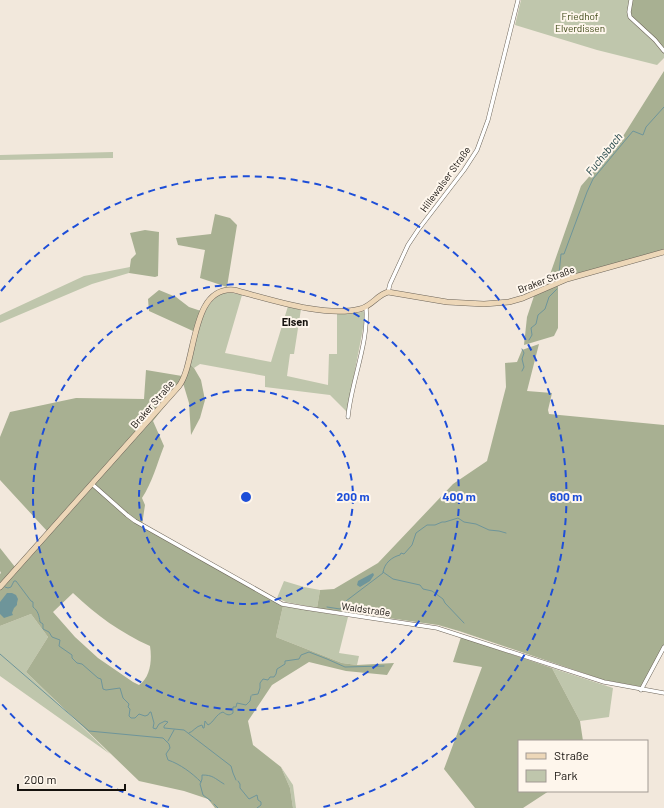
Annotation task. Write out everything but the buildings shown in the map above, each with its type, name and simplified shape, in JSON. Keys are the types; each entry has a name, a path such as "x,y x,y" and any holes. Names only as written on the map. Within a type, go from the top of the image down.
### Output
{"main road":[{"name":"Braker Straße","path":"388,292 447,302 484,304 509,302 523,298 567,279 664,252"},
{"name":"Braker Straße","path":"0,587 182,382 200,316 211,298 218,293 227,290 234,290 321,309 351,310 366,307"},
{"path":"366,307 382,294 388,292"}],"street":[{"name":"Hillewalser Straße","path":"388,292 390,284 412,240 477,150 488,120 518,0"},
{"path":"631,0 629,12 630,17 655,40 664,51"},
{"path":"348,417 367,316 366,307"},
{"name":"Waldstraße","path":"92,484 135,521 282,604 438,628 604,682 664,693"},
{"path":"641,690 664,647"}],"green space":[{"name":"Friedhof Elverdissen","path":"521,0 630,0 644,28 664,48 664,58 657,65 597,50 515,25"},
{"path":"630,0 664,0 664,48 644,28 639,28 629,18"},
{"path":"664,71 664,250 547,283 581,186 620,141"},
{"path":"113,152 113,158 0,160 0,155"},
{"path":"215,214 230,218 237,225 227,287 200,278 205,250 178,245 176,238 211,234"},
{"path":"145,230 159,232 158,276 155,277 129,273 131,259 136,254 130,233"},
{"path":"130,267 129,273 92,284 0,323 0,315 84,276"},
{"path":"558,285 558,328 554,336 524,345 527,317 534,296"},
{"path":"159,290 176,297 189,307 201,311 193,331 149,311 148,299"},
{"path":"228,292 242,295 225,353 271,362 288,306 301,309 294,354 290,354 287,376 328,385 329,354 337,354 337,314 358,313 365,311 365,318 347,412 330,395 265,387 265,376 200,364 194,368 190,364 201,321 206,311 219,295"},
{"path":"539,344 527,391 552,393 548,410 549,414 664,425 664,645 642,687 604,680 438,625 317,608 320,590 334,589 378,563 453,484 487,461 506,387 505,363 517,362 522,350"},
{"path":"190,364 201,380 205,400 200,418 191,435 189,403 183,383 153,421 164,446 152,480 142,498 145,505 142,525 283,606 276,637 342,663 357,665 394,663 387,675 346,671 309,662 272,685 248,721 253,745 281,767 290,788 293,808 215,808 208,799 184,791 139,781 26,672 48,637 31,614 0,626 0,548 15,567 47,531 0,480 0,437 10,412 76,398 144,399 146,370 182,376","holes":["73,593 119,629 150,646 150,667 143,682 139,685 98,658 75,637 53,612"]},
{"path":"284,581 320,590 317,608 286,602 277,598"},
{"path":"283,606 348,617 339,653 359,656 357,665 342,663 276,637"},
{"path":"31,614 48,637 26,672 110,754 0,676 0,626"},
{"path":"461,637 552,668 580,721 583,740 518,740 518,792 547,792 523,808 475,808 444,769 482,667 453,662"},
{"path":"552,668 613,688 609,717 580,721"},
{"path":"281,767 293,785 296,808 293,808 290,788"}],"water":[{"path":"373,573 374,575 370,581 360,587 357,585 358,581"},
{"path":"7,593 16,595 18,599 17,605 12,613 13,615 4,618 0,614 0,602"}],"waterway":[{"name":"Fuchsbach","path":"559,274 561,254 564,254 593,179 633,131 643,135 646,127 664,107"},
{"name":"Fuchsbach","path":"529,340 532,335 531,328 536,324 538,315 545,309 549,297 557,289"},
{"name":"Fuchsbach","path":"522,349 524,353 522,359 524,367 522,371"},
{"path":"327,607 340,609 346,601 383,573 385,566 389,561 401,553 404,554 412,545 416,533 427,525 435,525 458,518 464,522 476,524 489,530 506,533"},
{"path":"383,572 393,579 420,585 423,589 432,591 443,599 464,623"},
{"path":"5,587 11,587 14,581 16,581 33,602 33,607 38,613 40,622 43,624 43,629 49,632 52,637 60,640 59,646 72,655 72,658 77,663 82,664 101,679 103,689 120,688 123,698 129,704 129,716 131,718 135,718 139,714 145,716 151,712 154,723 153,728 156,729 159,724 165,721 168,722 164,728 184,730 231,766 236,780"},
{"path":"252,695 258,694 260,683 263,679 268,680 270,677 274,677 277,669 285,664 285,661 299,659 301,655 309,652 345,667 384,666"},
{"path":"0,654 89,731 163,738 169,744 170,748 166,754 168,760 181,766 201,782 200,784 203,795 211,801"},
{"path":"189,733 202,725 204,728 205,721 208,725 223,712 228,715 232,714 233,707 236,707 237,703 246,705 250,701 251,696"},
{"path":"168,741 174,730"},
{"path":"201,782 202,775 206,775 213,777 224,784"},
{"path":"238,781 240,788 249,799 257,795 258,800 261,802 261,805 257,808"},
{"path":"214,804 218,808"}],"district":[{"name":"Elsen","path":"295,322"}]}
